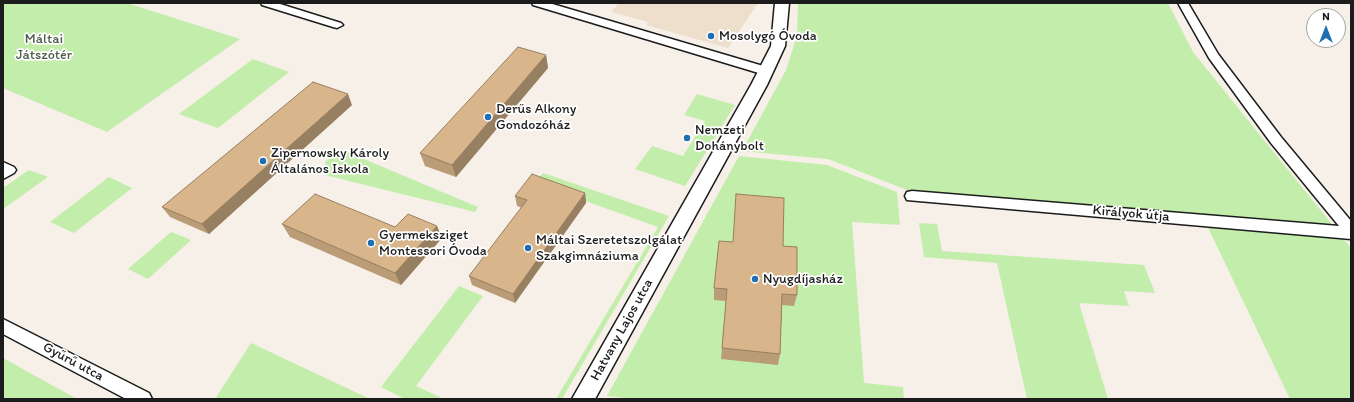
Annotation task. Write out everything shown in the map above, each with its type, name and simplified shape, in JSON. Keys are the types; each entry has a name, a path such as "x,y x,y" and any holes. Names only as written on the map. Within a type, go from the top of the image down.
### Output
{"street":[{"path":"266,3 337,25"},
{"path":"537,3 557,5 766,71"},
{"name":"Hatvany Lajos utca","path":"583,399 766,71 778,46 782,3"},
{"name":"Királyok útja","path":"1183,3 1213,55 1276,140 1351,232"},
{"path":"3,167 9,170 3,174"},
{"name":"Királyok útja","path":"912,196 1351,232"},
{"name":"Gyűrű utca","path":"3,326 143,399"}],"shaded area":[{"name":"Mosolygó Óvoda","path":"619,3 758,3 728,48 646,25 648,22 611,12"}],"green space":[{"name":"Máltai Játszótér","path":"3,3 127,3 240,39 107,132 3,88"},
{"path":"798,3 1168,3 1193,52 1351,248 1351,399 1290,399 1202,215 912,192 828,159 742,151 786,70 797,36"},
{"path":"253,59 289,72 218,128 179,114"},
{"path":"697,94 735,105 685,186 635,169 652,146 683,156 705,121 684,115"},
{"path":"340,149 478,207 475,212 325,175 325,162"},
{"path":"739,156 827,165 897,192 900,225 852,222 864,383 903,387 904,399 634,399 607,396"},
{"path":"29,170 48,177 3,209 3,188"},
{"path":"543,173 669,216 562,399 556,399 658,227 535,183"},
{"path":"109,177 132,188 74,233 50,222"},
{"path":"919,223 937,224 942,251 1144,265 1155,293 1124,291 1129,306 1079,303 1108,399 1027,399 997,263 924,257"},
{"path":"171,232 191,240 148,279 128,269"},
{"path":"459,286 483,296 416,386 444,399 405,399 381,387"},
{"path":"251,343 370,399 215,399"},
{"path":"3,358 77,399 3,399"}],"building":[{"path":"518,47 546,55 452,165 420,153"},
{"name":"Zipernowsky Károly Általános Iskola","path":"313,82 348,94 202,224 162,207"},
{"name":"Máltai Szeretetszolgálat Szakgimnáziuma","path":"532,174 585,193 513,294 469,276 527,200 515,196"},
{"name":"Gyermeksziget Montessori Óvoda","path":"315,194 395,227 408,214 437,226 395,273 282,224"},
{"name":"Nyugdíjasház","path":"736,194 784,198 783,246 797,247 797,295 782,294 780,354 722,348 727,289 714,288 719,241 733,242"}],"place":[{"name":"Mosolygó Óvoda","path":"711,36"},
{"name":"Derűs Alkony Gondozóház","path":"488,117"},
{"name":"Nemzeti Dohánybolt","path":"687,138"},
{"name":"Zipernowsky Károly Általános Iskola","path":"263,161"},
{"name":"Gyermeksziget Montessori Óvoda","path":"371,243"},
{"name":"Máltai Szeretetszolgálat Szakgimnáziuma","path":"528,248"},
{"name":"Nyugdíjasház","path":"755,279"}]}
